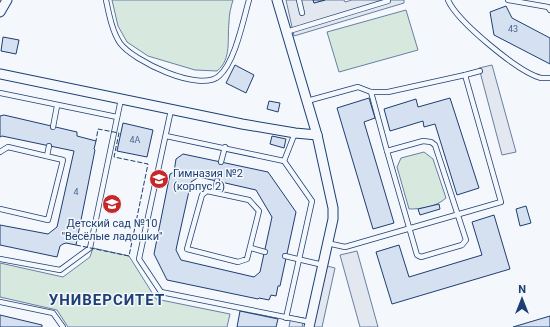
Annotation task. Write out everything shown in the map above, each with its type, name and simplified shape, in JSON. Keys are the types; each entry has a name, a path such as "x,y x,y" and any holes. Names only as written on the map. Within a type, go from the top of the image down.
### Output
{"street":[{"path":"0,12 6,0"},
{"path":"277,0 317,135 333,208 323,265 309,325"},
{"path":"0,74 171,110 295,133 317,135"}],"lane":[{"path":"106,0 113,29 120,43 130,54 143,62 175,75 196,81 209,81 218,76 230,61 249,0"},
{"path":"299,0 302,13"},
{"path":"448,0 457,13 506,58 540,78 550,78"},
{"path":"508,0 548,7 550,10"},
{"path":"286,32 388,1"},
{"path":"307,101 358,87 371,92 388,92 480,72"},
{"path":"327,244 345,247 501,202 465,75"},
{"path":"371,92 387,151 408,228 417,255 421,257 462,245 466,240 435,145 431,142 423,141 387,151"},
{"path":"0,94 117,117"},
{"path":"0,259 60,270 90,248 121,99"},
{"path":"53,127 57,106"},
{"path":"171,110 139,259 161,292 286,318 309,325"},
{"path":"284,161 295,133"},
{"path":"166,136 225,147 284,161 312,201 286,318"},
{"path":"47,156 49,146"},
{"path":"0,152 8,147 63,160 48,220 0,209"},
{"path":"221,162 225,147"},
{"path":"215,192 217,181"},
{"path":"207,191 215,192 249,200 259,211 251,248 247,259 238,262 188,249 202,195 207,191"},
{"path":"251,248 265,252"},
{"path":"285,256 323,265"},
{"path":"0,302 53,313 63,327"}],"shaded area":[{"path":"112,0 233,0 229,16 228,48 225,61 217,71 195,70 148,56 127,42 118,26"},
{"path":"286,0 313,0 314,3 325,0 344,0 345,2 352,0 404,0 404,3 294,36"},
{"path":"406,10 418,50 339,72 327,32"},
{"path":"492,65 516,152 502,155 479,68"},
{"path":"424,152 433,159 446,198 438,204 429,207 409,209 397,167 401,158"},
{"path":"93,248 129,256 156,299 230,314 227,327 68,327 57,310 0,297 0,263 63,277 90,257"},
{"path":"357,251 378,327 360,327 340,255"},
{"path":"323,265 335,268 322,327 309,327"},
{"path":"291,316 304,318 302,327 289,327"}],"building":[{"path":"313,0 325,0 314,3"},
{"path":"506,6 512,18 550,38 550,64 494,35 490,12"},
{"path":"3,37 19,40 16,54 1,51"},
{"path":"235,65 254,75 246,93 226,83"},
{"path":"369,98 375,118 364,122 394,223 373,229 337,108"},
{"path":"450,98 479,188 457,195 435,124 424,127 423,121 390,131 384,109 416,99 418,107"},
{"path":"269,101 280,103 278,112 267,109"},
{"path":"4,115 77,132 77,136 96,141 76,245 66,243 63,244 60,246 57,257 0,245 0,225 48,234 57,227 74,151 2,136 0,137 0,116"},
{"path":"123,123 153,130 147,157 117,151"},
{"path":"272,136 286,139 284,148 270,144"},
{"path":"183,154 268,172 296,212 280,286 278,286 276,296 271,295 269,300 258,299 167,280 154,254 170,174 174,172 176,159","holes":["199,177 256,190 272,217 260,272 254,277 181,260 176,250 191,182"]},
{"path":"439,204 440,209 420,215 418,209"},
{"path":"526,206 531,223 520,226 516,209"},
{"path":"494,215 510,269 392,304 376,252 399,245 409,277 482,255 472,222"},
{"path":"240,311 278,319 276,327 237,327"},
{"path":"0,315 42,325 42,327 0,327"},
{"path":"550,316 550,327 513,327"}],"fence":[{"path":"76,245 129,256 148,164 114,157 119,133 98,129 96,141"}],"place":[{"name":"Гимназия №2 (корпус 2)","path":"159,179"},
{"name":"Детский сад №10 \"Весёлые ладошки\"","path":"112,204"}],"district":[{"name":"УНИВЕРСИТЕТ","path":"107,300"}]}
